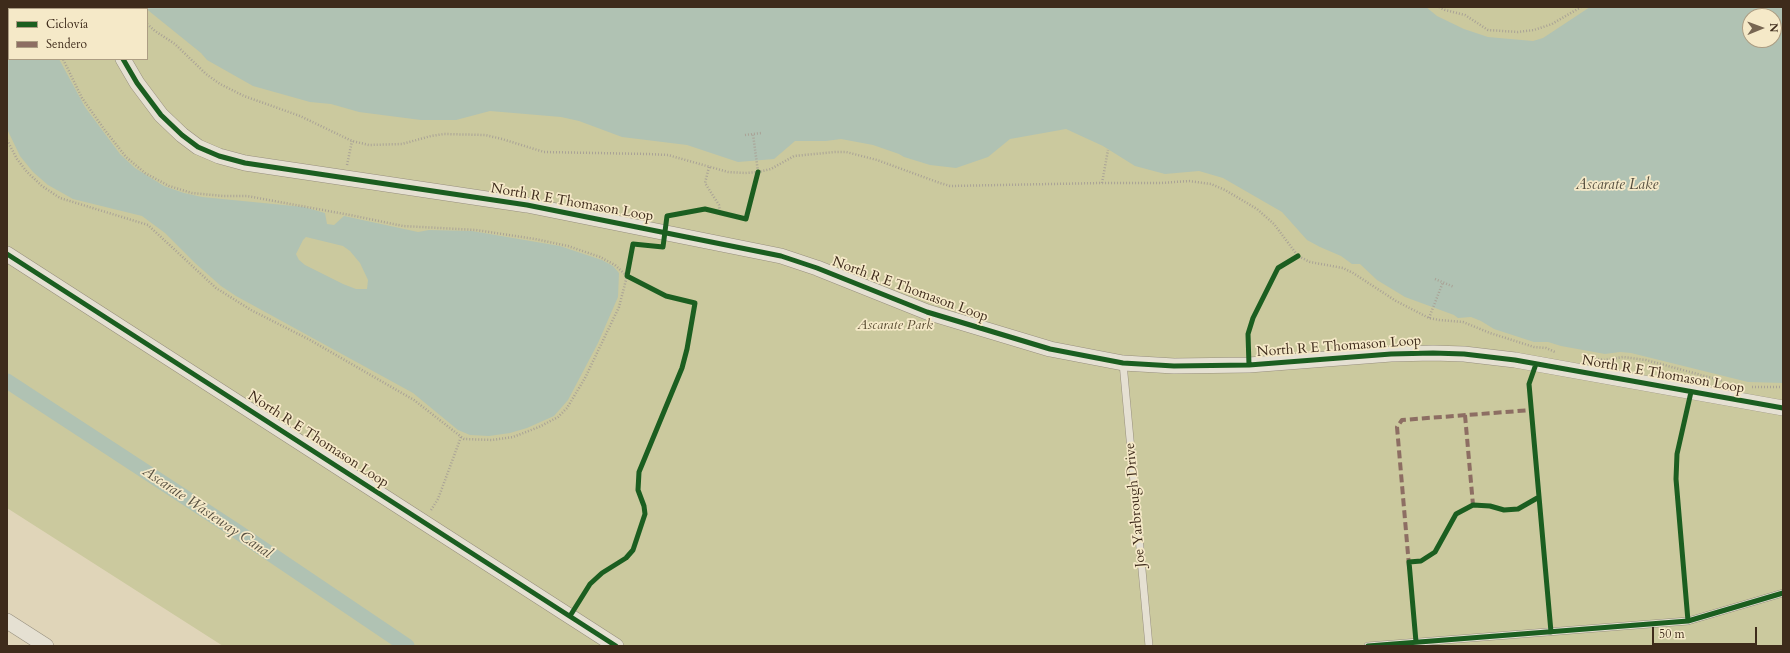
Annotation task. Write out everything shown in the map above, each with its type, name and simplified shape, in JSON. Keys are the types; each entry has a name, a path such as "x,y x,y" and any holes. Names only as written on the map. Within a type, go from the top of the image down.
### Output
{"street":[{"name":"North R E Thomason Loop","path":"124,60 137,83 161,115 182,135 198,147 219,156 245,163 527,205 781,256 817,268 927,312 1050,349 1123,364 1174,366 1249,365 1391,354 1464,354 1515,360 1783,408"},
{"name":"North R E Thomason Loop","path":"7,254 616,646"},
{"path":"7,621 46,646"}],"lane":[{"name":"Joe Yarbrough Drive","path":"1123,364 1149,646"},
{"path":"1368,646 1688,621 1783,593"}],"path":[{"path":"1439,7 1466,15 1488,30 1518,32 1534,30 1552,24 1581,7"},
{"path":"148,25 154,31 175,44 206,74 220,84 244,96 300,116 352,141 369,145 402,144 444,134 485,135 544,152 655,154 678,158 728,172 758,172 771,169 794,156 846,152 877,160 940,184 950,186 1161,183 1189,181 1211,184 1244,200 1264,214 1298,256 1310,262 1342,268 1353,273 1396,301 1429,318 1463,322 1490,333 1534,347 1546,348 1562,353"},
{"path":"7,140 17,159 27,172 42,186 60,198 148,225 216,288 251,310 310,340 414,400 461,437 473,440 513,437 540,427 558,418 567,408 585,378 619,307 627,276 615,265 600,257 568,246 476,230 403,226 247,196 223,196 192,193 169,186 145,173 126,157 82,98 63,60"},
{"path":"745,135 761,133"},
{"path":"753,134 758,172"},
{"path":"349,151 352,141"},
{"path":"1102,183 1108,150"},
{"path":"709,167 705,183 719,205 720,213"},
{"path":"1249,365 1248,334 1253,318 1278,268 1298,256"},
{"path":"1435,279 1454,287"},
{"path":"1429,318 1443,282"},
{"path":"570,616 590,584 602,573 626,558 633,550 646,514 638,490 639,472 682,368 695,303"},
{"path":"1590,357 1604,360 1623,357 1646,360 1729,382"},
{"path":"1749,387 1783,387"},
{"path":"423,522 438,498 461,437"}],"green space":[{"name":"Ascarate Park","path":"7,7 1783,7 1783,646 223,646 7,508"}],"water":[{"path":"7,7 35,7 8,8 8,60 60,60 85,107 120,154 135,168 164,186 202,197 304,207 325,213 327,224 334,225 344,216 418,232 429,230 472,231 560,246 602,260 613,266 619,273 618,297 598,343 568,400 554,416 527,428 510,433 489,436 470,435 458,430 413,393 236,296 221,286 165,233 142,216 73,199 48,185 33,172 20,156 7,129","holes":["306,237 343,246 350,251 360,263 368,280 367,289 356,289 343,284 305,265 299,260 296,254"]},
{"name":"Ascarate Lake","path":"144,7 1426,7 1437,16 1464,29 1488,37 1533,41 1543,38 1590,7 1783,7 1783,383 1748,382 1631,353 1620,352 1605,354 1561,346 1548,342 1534,342 1494,329 1471,317 1458,318 1454,315 1405,297 1377,280 1360,264 1352,264 1341,256 1307,240 1282,212 1223,178 1199,171 1165,174 1135,166 1103,146 1066,129 1010,139 988,157 956,168 930,165 873,145 841,139 826,141 795,141 774,159 738,162 687,145 622,137 579,121 561,117 490,111 456,120 421,120 359,112 331,104 310,102 253,86 207,60 201,53 148,10 148,8"}],"waterway":[{"name":"Ascarate Wasteway Canal","path":"7,381 238,532 407,646"}],"marked path":[{"path":"1409,566 1397,427 1402,420 1532,410"},
{"path":"1465,415 1473,505"}],"cycle path":[{"path":"124,60 137,83 161,115 182,135 198,147 219,156 245,163 527,205 781,256 817,268 927,312 1050,349 1123,363 1174,366 1249,365 1391,354 1464,354 1515,360 1783,408"},
{"path":"570,616 590,584 602,573 626,558 633,550 645,514 644,506 638,490 639,472 682,368 695,303 666,296 627,276 633,244 663,247 667,216 705,209 746,219 758,172"},
{"path":"7,254 616,646"},
{"path":"1249,365 1248,334 1253,318 1278,268 1298,256"},
{"path":"1536,364 1529,384 1551,632"},
{"path":"1688,621 1676,479 1677,454 1691,392"},
{"path":"1416,642 1409,562 1421,561 1435,552 1456,514 1473,505 1490,506 1504,510 1518,509 1539,497"},
{"path":"1368,646 1688,621 1783,593"}]}
